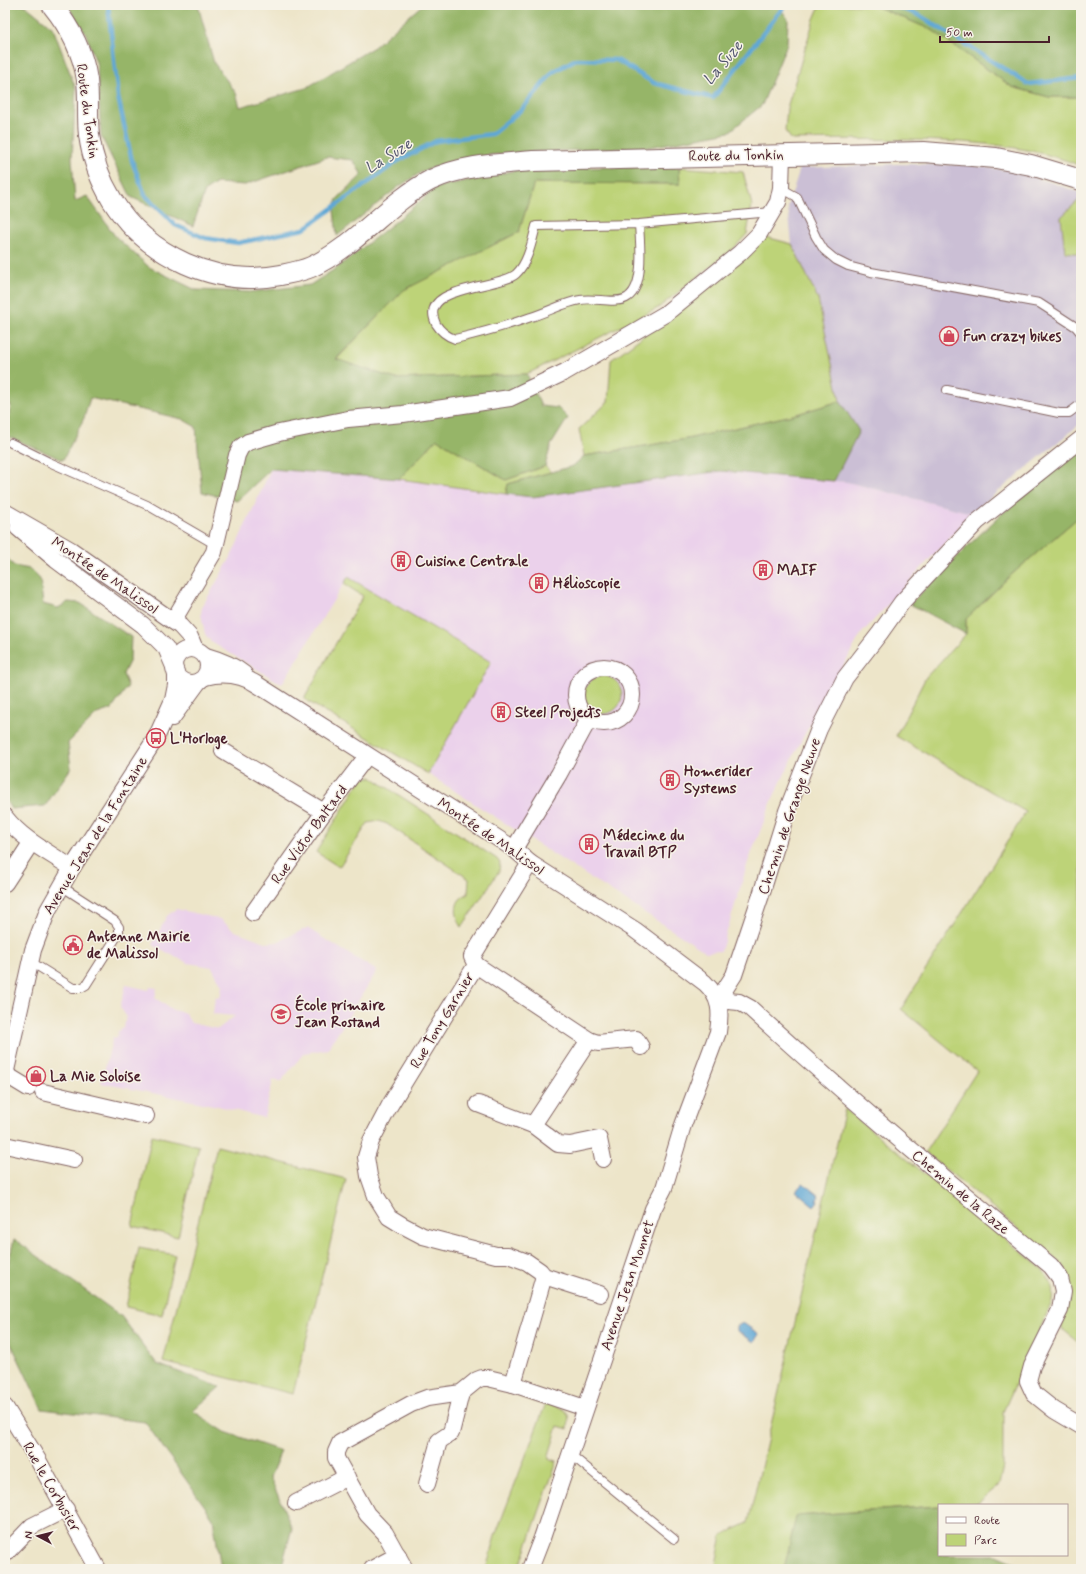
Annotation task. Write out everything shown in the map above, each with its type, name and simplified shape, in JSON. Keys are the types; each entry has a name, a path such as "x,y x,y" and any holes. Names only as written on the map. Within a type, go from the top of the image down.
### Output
{"street":[{"name":"Route du Tonkin","path":"52,5 70,32 80,55 86,78 89,134 95,163 111,198 125,219 141,235 162,252 203,270 239,278 264,279 310,268 356,238 413,190 433,179 457,171 532,160 924,152 996,158 1031,165 1081,180"},
{"path":"173,622 216,545 238,451 244,445 256,439 279,433 348,419 403,414 510,398 564,372 665,314 740,254 759,234 778,202 781,188 782,154"},
{"name":"Chemin de Grange Neuve","path":"718,1000 734,975 787,811 816,736 845,678 902,602 977,522 1081,439"},
{"name":"Montée de Malissol","path":"5,512 82,557 183,629 200,653 233,666 254,683 514,849 530,863 636,930 705,983 713,990 718,1000"},
{"name":"Montée de Malissol","path":"5,517 56,560 143,625 166,648 175,671 185,682 193,683 218,674 228,674 254,683"},
{"path":"175,671 176,660 180,653 186,649 200,653 208,666 202,679"},
{"name":"Avenue Jean de la Fontaine","path":"156,738 173,700 176,685 175,671"},
{"name":"Avenue Jean de la Fontaine","path":"5,1075 8,1048 42,923 72,868 156,738 202,679"},
{"path":"514,849 559,774 589,719"},
{"path":"223,751 324,812"},
{"name":"Rue Victor Baltard","path":"253,913 324,812 367,756"},
{"path":"5,817 15,829 31,843 72,868"},
{"path":"5,883 31,843"},
{"name":"Rue Tony Garnier","path":"530,863 472,956 476,965 396,1096 371,1140 366,1157 369,1176 376,1196 389,1217 423,1236 496,1255 508,1255 527,1262 540,1271 544,1276"},
{"path":"476,965 543,1008 589,1040 598,1043 636,1039 641,1047"},
{"name":"Avenue Jean Monnet","path":"530,1569 653,1209 664,1188 683,1125 718,1032 720,1016 718,1000"},
{"name":"Chemin de la Raze","path":"718,1000 739,1002 750,1008 818,1070 909,1148 1051,1266 1060,1278 1064,1291 1060,1310 1032,1366 1028,1381 1034,1394 1054,1410 1081,1426"},
{"path":"533,1125 589,1040"},
{"path":"5,1075 36,1090 146,1116"},
{"path":"478,1104 533,1125 558,1144 564,1145 599,1139 603,1159"},
{"path":"5,1145 74,1160"},
{"path":"513,1384 544,1276 600,1294"},
{"path":"427,1484 439,1441 451,1433 461,1394 477,1380 488,1378 513,1384 585,1408"},
{"path":"372,1569 401,1562 385,1533 367,1514 336,1458 336,1452 340,1443 411,1404 427,1398 461,1394"},
{"name":"Rue le Corbusier","path":"5,1406 66,1509 98,1569"},
{"path":"296,1503 347,1477"},
{"path":"5,1554 32,1526 66,1509"}],"lane":[{"path":"781,188 797,197 816,237 824,250 836,260 848,266 871,272 1039,303 1076,327 1081,333"},
{"path":"639,224 641,250 640,272 635,288 628,297 620,301 590,298 579,300 531,317 455,338 447,336 439,329 433,318 434,307 440,300 451,293 506,281 516,275 526,259 536,226 639,224 772,212"},
{"path":"947,390 1059,413 1069,413 1081,404"},
{"path":"11,443 49,462 147,505 216,545"},
{"path":"31,962 73,988 80,988 86,985 119,933 119,927 115,921 61,886"},
{"path":"570,1454 674,1539"}],"shaded area":[{"path":"897,164 967,165 1007,170 1047,181 1081,193 1081,423 972,513 847,482 834,481 859,431 840,401 818,299 792,244 788,207 800,168"},
{"path":"271,469 399,479 532,497 721,471 847,482 972,513 861,634 802,739 773,798 748,862 721,951 706,952 428,774 491,662 348,577 282,684 211,642 205,634 201,614 202,607 230,559"},
{"name":"École primaire Jean Rostand","path":"176,909 220,919 235,931 268,943 277,942 307,928 377,971 328,1049 304,1053 281,1081 273,1080 264,1118 218,1106 101,1083 113,1037 117,1038 118,1031 124,1028 126,1016 120,1007 126,985 149,990 150,987 157,988 155,998 173,1010 185,1013 191,1023 218,1029 235,1016 213,1014 215,997 220,998 222,986 212,967 188,963 152,945 167,916"}],"green space":[{"path":"5,5 25,5 53,28 76,89 72,158 75,201 87,196 115,236 149,267 196,290 250,292 310,285 338,267 437,187 527,168 679,167 680,184 534,183 519,232 404,290 336,359 396,379 527,374 541,406 558,408 568,418 551,445 545,466 506,480 437,439 399,479 271,469 237,501 202,492 196,427 182,419 90,398 84,418 63,460 5,435 11,405 5,402"},
{"path":"67,5 198,5 214,63 236,93 240,107 306,88 374,47 422,5 778,5 788,19 787,44 762,105 729,132 650,147 509,153 472,157 450,162 423,171 397,188 337,236 334,211 337,199 362,175 353,160 327,157 245,185 217,183 205,191 193,226 131,197 101,136 97,65 86,34"},
{"path":"820,5 870,5 880,8 932,30 1012,87 1049,97 1081,97 1081,166 1018,148 974,143 879,139 792,140 785,131 787,108 814,19"},
{"path":"870,5 1081,5 1081,97 1049,97 1012,87 932,30"},
{"path":"679,167 743,172 752,205 747,234 733,249 658,308 527,374 396,379 336,360 403,290 519,232 534,183 680,184"},
{"path":"1081,198 1081,254 1065,252 1061,217"},
{"path":"766,237 792,244 818,299 840,401 797,414 687,439 584,456 579,429 608,402 611,360 686,304"},
{"path":"840,401 859,431 834,481 721,471 532,497 506,494 508,484 573,466 584,456 687,439 797,414"},
{"path":"437,439 506,480 545,466 551,472 508,484 506,494 399,479"},
{"path":"1081,450 1081,515 1011,575 966,619 966,634 910,604 1013,503"},
{"path":"1081,515 1081,1344 1061,1328 1070,1293 1069,1279 1064,1268 1054,1258 925,1152 977,1071 901,1009 1026,812 896,736 926,677 966,634 966,619 1011,575"},
{"path":"5,555 14,566 30,569 40,579 43,604 58,608 68,602 80,603 131,637 130,660 123,674 128,686 112,709 97,714 68,743 71,768 45,806 11,809 5,799"},
{"path":"348,577 491,662 428,774 304,699 363,596 344,584"},
{"path":"603,676 613,679 619,685 622,695 619,705 613,711 603,714 593,711 587,705 584,695 587,685 593,679"},
{"path":"371,777 497,859 500,863 499,871 462,927 456,909 459,900 468,894 469,879 387,824 379,821 368,823 339,867 316,852 362,778"},
{"path":"845,1109 1041,1268 1052,1287 1052,1302 1003,1412 1003,1466 999,1485 978,1503 938,1504 938,1506 797,1516 784,1569 715,1569 722,1535 748,1523"},
{"path":"152,1135 199,1146 178,1237 132,1226"},
{"path":"217,1146 346,1179 293,1394 163,1362"},
{"path":"14,1239 121,1316 157,1364 220,1387 193,1411 225,1432 281,1451 270,1477 292,1528 281,1569 221,1569 213,1518 145,1422 42,1409 5,1331 5,1277"},
{"path":"139,1248 175,1255 162,1315 126,1307"},
{"path":"546,1403 565,1410 569,1422 568,1429 558,1426 548,1458 557,1461 519,1569 486,1569 495,1536"},
{"path":"938,1506 938,1556 999,1556 1030,1569 784,1569 796,1516"}],"water":[{"path":"803,1183 819,1196 817,1199 818,1201 814,1206 796,1191"},
{"path":"743,1323 759,1334 754,1342 737,1331 737,1326"}],"waterway":[{"name":"La Suze","path":"108,5 118,97 132,161 145,195 175,225 205,238 238,243 304,229 398,161 436,141 492,134 522,109 553,72 576,59 617,60 654,83 713,98 785,5"},
{"name":"La Suze","path":"892,5 919,15 1028,84 1081,78"}],"place":[{"name":"Fun crazy bikes","path":"949,336"},
{"name":"Cuisine Centrale","path":"401,561"},
{"name":"MAIF","path":"763,570"},
{"name":"Hélioscopie","path":"539,583"},
{"name":"Steel Projects","path":"501,712"},
{"name":"L'Horloge","path":"156,738"},
{"name":"Homerider Systems","path":"670,780"},
{"name":"Médecine du Travail BTP","path":"589,844"},
{"name":"Antenne Mairie de Malissol","path":"73,945"},
{"name":"École primaire Jean Rostand","path":"281,1014"},
{"name":"La Mie Soloise","path":"36,1076"}]}
